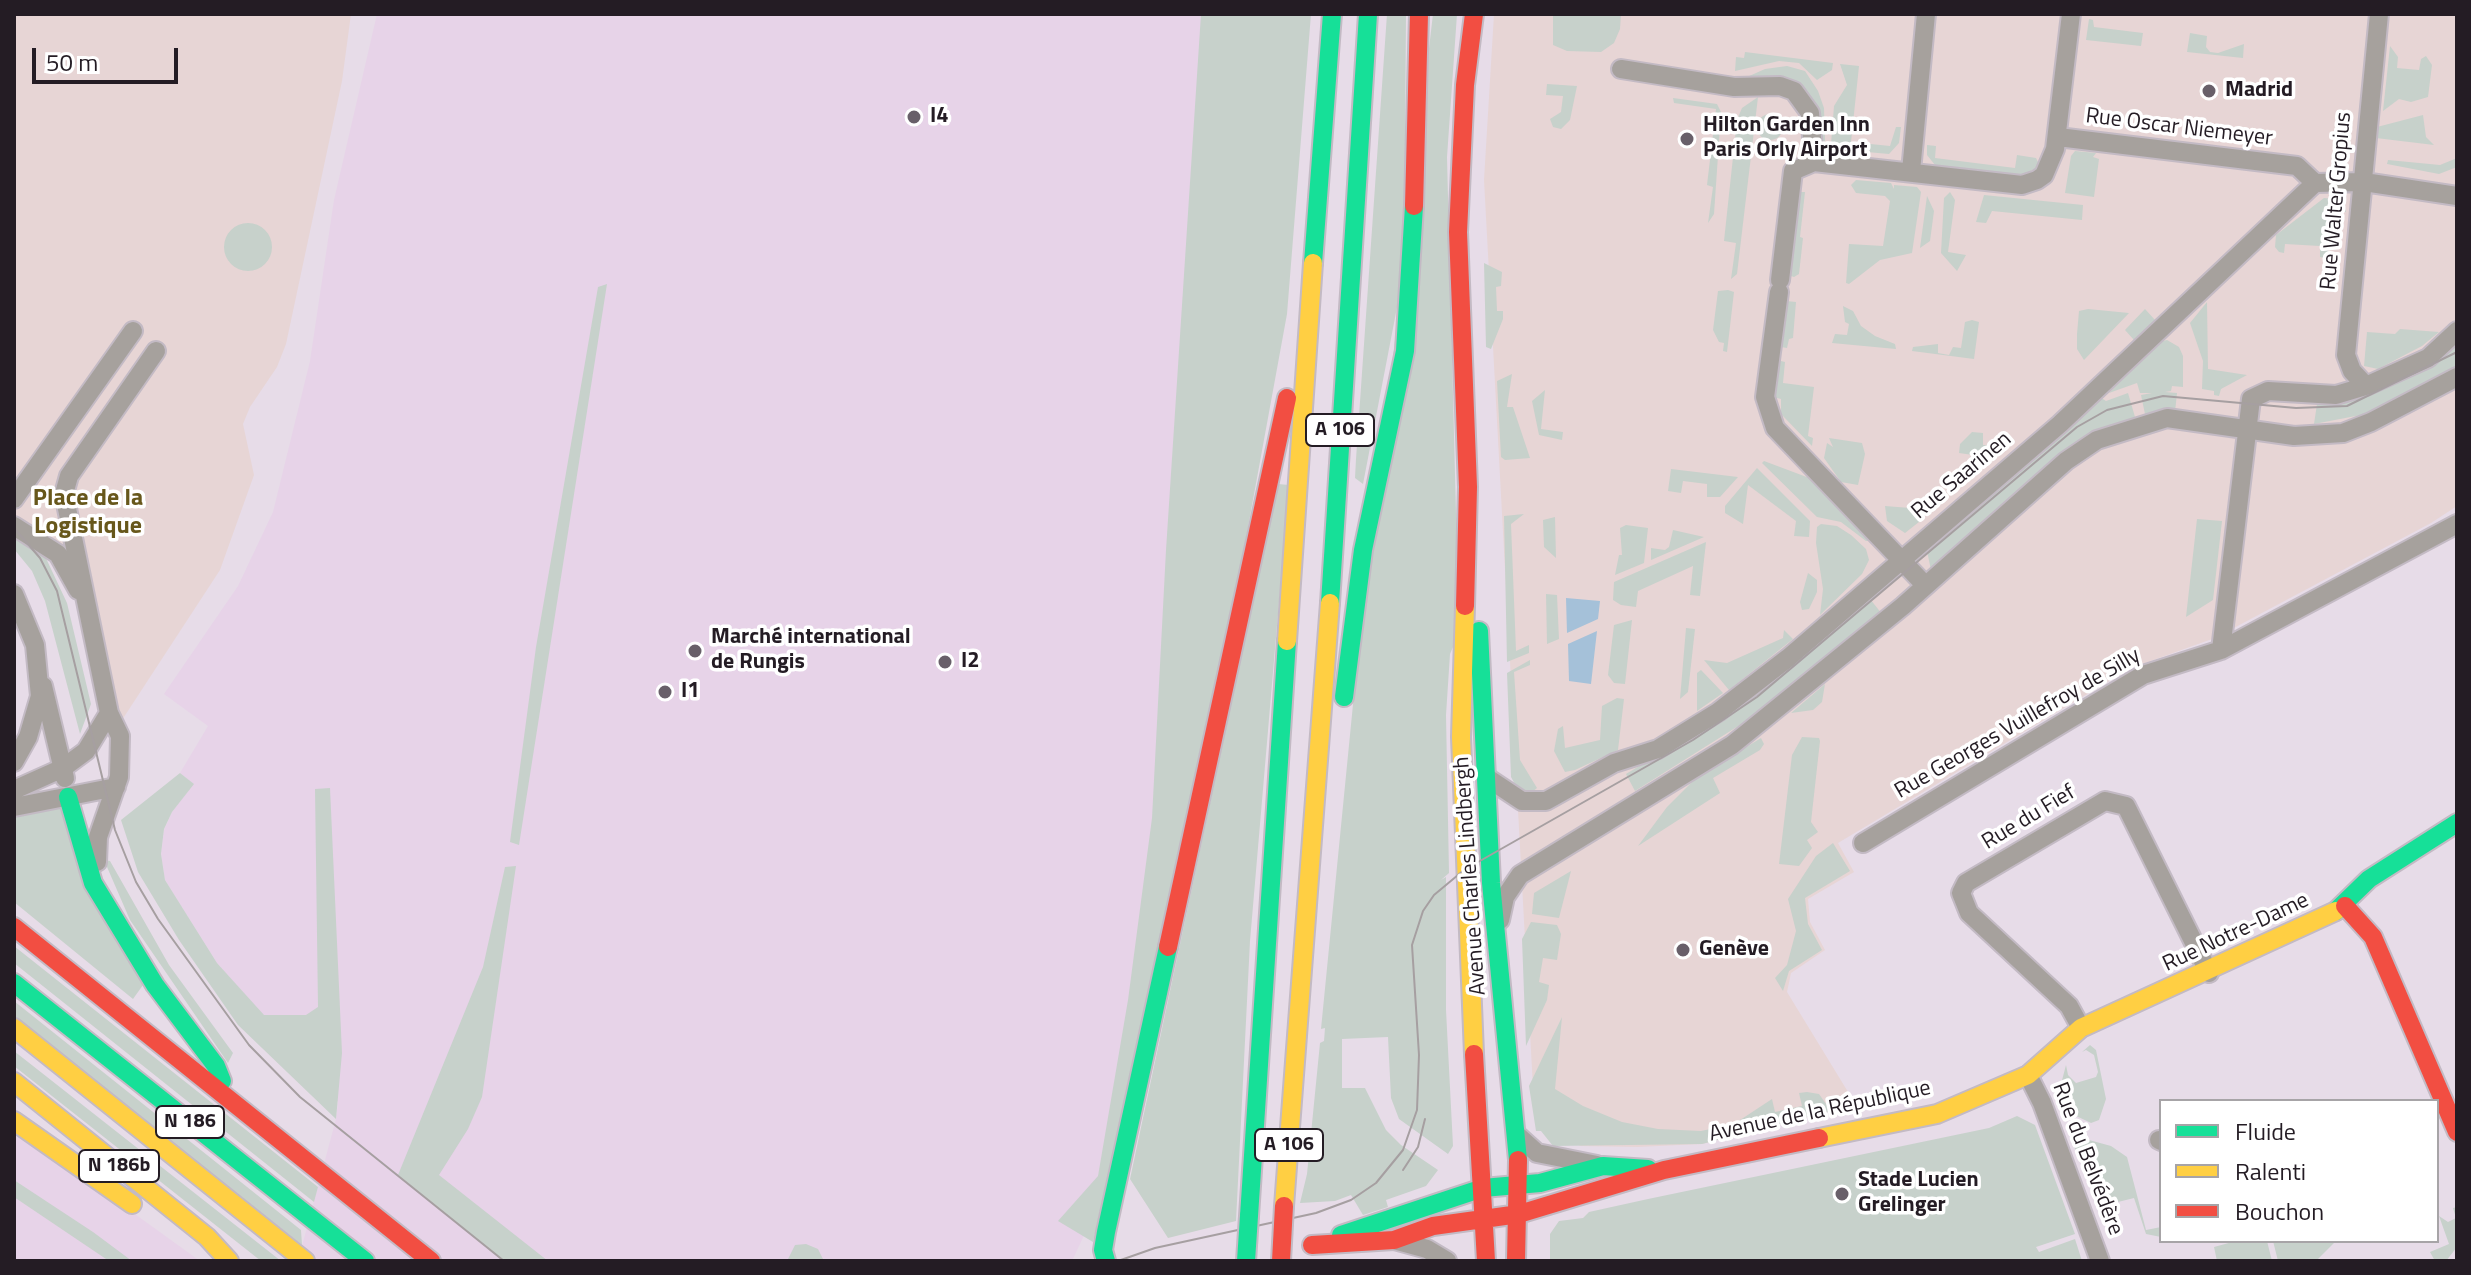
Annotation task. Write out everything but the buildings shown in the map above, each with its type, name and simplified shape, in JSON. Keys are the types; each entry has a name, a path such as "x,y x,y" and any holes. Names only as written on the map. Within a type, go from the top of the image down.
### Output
{"main road":[{"name":"A 106","path":"1246,1261 1305,364 1332,14"},
{"name":"A 106","path":"1281,1261 1314,846 1368,14"},
{"path":"1343,708 1363,550 1405,351 1414,209 1419,14"},
{"name":"Avenue Charles Lindbergh","path":"1474,14 1465,85 1458,232 1468,487 1491,883 1498,929 1520,1184 1516,1261"},
{"path":"1103,1257 1274,447 1289,388 1305,364"},
{"name":"Avenue Charles Lindbergh","path":"1468,487 1461,737 1467,939 1486,1261"},
{"path":"1314,846 1327,834 1339,740"},
{"path":"68,797 93,883 171,1009 216,1066 224,1094"},
{"name":"Rue Notre-Dame","path":"2028,1075 2081,1028 2298,932 2345,906 2369,879 2457,823"},
{"path":"2345,906 2373,937 2457,1132"},
{"path":"14,927 431,1261"},
{"name":"N 186","path":"14,983 365,1261"},
{"name":"N 186","path":"14,1028 305,1261"},
{"name":"Avenue de la République","path":"1312,1245 1394,1240 1433,1226 1519,1214 1664,1170 1937,1114 2028,1075"},
{"name":"N 186b","path":"14,1082 207,1237 224,1258"},
{"path":"14,1121 201,1253 224,1258"},
{"name":"Avenue de la République","path":"1312,1245 1483,1188 1540,1183 1603,1166 1664,1170"},
{"path":"1246,1261 1312,1245"}],"street":[{"path":"1911,171 1926,14"},
{"name":"Rue Oscar Niemeyer","path":"2071,14 2058,137 2297,166 2315,183"},
{"name":"Rue Walter Gropius","path":"2366,386 2352,371 2346,355 2379,14"},
{"path":"1621,69 1734,87 1780,86 1794,91 1810,113 1814,162"},
{"path":"1925,585 1775,428 1768,414 1765,397 1793,171 1814,162 2022,185 2044,175 2058,137"},
{"path":"2315,183 2364,182 2457,196"},
{"name":"Rue Saarinen","path":"1486,777 1511,796 1533,804 1546,801 1614,763 1658,749 1754,686 2060,424 2315,183"},
{"path":"14,499 133,331"},
{"path":"2221,650 2251,399 2259,392 2336,395 2366,386 2428,358 2457,331"},
{"path":"129,943 96,859 98,837 116,787 120,736 109,713 97,663 83,600 77,547 64,494 69,476 156,351"},
{"path":"1498,929 1505,897 1520,875 1732,745 1925,585 2066,461 2097,440 2167,418 2294,436 2343,433 2371,422 2457,377"},
{"name":"Rue Georges Vuillefroy de Silly","path":"1863,843 2143,675 2221,650 2457,524"},
{"path":"14,526 58,554 83,600"},
{"path":"14,594 24,614 39,669 68,797"},
{"path":"14,762 36,715 39,669"},
{"path":"14,790 63,768 86,751 109,713"},
{"path":"14,807 116,787"},
{"name":"Rue du Fief","path":"2081,1028 2069,1006 1969,913 1961,893 1966,883 2105,801 2126,806 2209,973"},
{"name":"Rue du Belvédère","path":"2028,1075 2052,1129 2100,1261"},
{"name":"Avenue de la République","path":"1517,1135 1537,1153 1603,1166"},
{"path":"1394,1240 1427,1249 1447,1261"}],"shaded area":[{"path":"14,14 351,14 342,81 286,344 277,367 250,407 243,424 254,475 220,570 122,720 104,702 75,578 45,537 14,515"},
{"name":"Marché international de Rungis","path":"377,14 1272,14 1143,969 1087,1229 1072,1261 298,1261 338,1102 217,963 165,880 161,854 164,830 172,812 193,784 180,773 208,726 164,694 238,586 273,512 310,361 334,200"},
{"path":"1201,14 1311,14 1287,314 1229,631 1093,1242 1058,1221 1098,1176 1128,1000 1152,818"},
{"path":"1387,14 1406,14 1404,271 1363,484 1355,478"},
{"path":"1433,14 1457,14 1447,157 1459,633 1450,654 1446,715 1449,873 1441,880 1446,877 1446,1010 1453,1146 1448,1154 1399,1119 1391,1098 1388,1037 1342,1039 1342,1088 1365,1088 1386,1130 1401,1145 1438,1170 1426,1186 1386,1200 1388,1207 1363,1215 1351,1195 1335,1201 1300,1203 1307,1174 1320,1043 1324,1041 1325,1028 1321,1029 1356,674"},
{"path":"1494,14 2457,14 2457,506 2431,523 2215,638 2131,668 1838,843 1854,872 1808,899 1810,922 1825,950 1791,973 1787,992 1856,1105 1702,1144 1637,1147 1580,1146 1534,1106 1484,180"},
{"path":"1553,14 1621,14 1620,29 1614,43 1601,52 1567,51 1553,45"},
{"path":"2089,19 2093,20 2094,27 2143,33 2141,46 2086,40"},
{"path":"2190,33 2207,36 2206,47 2210,52 2218,53 2244,44 2243,58 2187,52"},
{"path":"2390,46 2398,57 2397,68 2419,70 2421,59 2426,56 2432,65 2428,97 2411,102 2399,99 2383,111"},
{"path":"1745,52 1833,63 1832,70 1817,80 1799,63 1779,61 1735,71 1736,57 1744,58"},
{"path":"1840,64 1859,66 1851,142 1890,146 1896,127 1901,127 1899,143 1889,154 1845,150 1831,144 1834,106 1847,85"},
{"path":"1787,66 1805,71 1818,91 1824,108 1825,141 1819,142 1818,110 1806,91 1783,78 1747,77 1765,69"},
{"path":"1547,84 1577,86 1570,120 1561,129 1553,127 1550,119 1561,112 1563,96 1546,95"},
{"path":"1758,97 1737,274 1731,279 1736,243 1724,241 1737,120 1742,108"},
{"path":"1673,98 1717,104 1721,112 1714,214 1708,223 1713,187 1707,185 1716,109 1674,103"},
{"path":"1770,114 1779,118 1783,127 1779,136 1770,140 1761,136 1757,127 1761,118"},
{"path":"2423,115 2426,137 2434,145 2376,138 2377,127"},
{"path":"1927,145 1936,146 1935,158 2015,168 2017,155 2036,158 2040,166 2021,176 1935,165 1927,155"},
{"path":"2075,151 2096,153 2093,157 2099,159 2094,197 2065,193 2071,156"},
{"path":"2457,158 2457,167 2439,174 2387,164 2388,160 2440,165"},
{"path":"1856,180 1891,183 1894,189 1894,185 1917,187 1921,192 1912,253 1880,260 1849,284 1846,283 1849,244 1883,246 1890,201 1885,196 1856,193 1851,185"},
{"path":"1800,192 1805,192 1800,237 1803,238 1799,274 1794,277 1791,276"},
{"path":"1950,192 1955,200 1948,252 1966,255 1957,271 1941,253 1944,198"},
{"path":"1984,195 2083,205 2082,220 1992,211 1986,223 1976,222"},
{"path":"1927,196 1934,211 1930,241 1920,248"},
{"path":"2324,198 2334,199 2345,208 2346,212 2332,211 2328,254 2341,256 2334,260 2320,257 2320,246 2285,244 2284,253 2279,252 2275,247 2276,235"},
{"path":"248,223 265,230 272,247 265,264 248,271 231,264 224,247 231,230"},
{"path":"1484,263 1502,272 1501,286 1496,287 1497,311 1503,311 1503,319 1491,349 1486,347"},
{"path":"607,284 519,845 510,842 536,647 598,287"},
{"path":"1718,291 1734,292 1727,352 1723,351 1724,343 1719,342 1713,330"},
{"path":"1786,301 1796,302 1793,338 1789,339 1787,348 1781,347"},
{"path":"2207,302 2208,369 2247,375 2221,389 2219,396 2214,395 2214,391 2202,389 2203,361 2190,323"},
{"path":"1843,306 1853,311 1861,326 1895,344 1896,349 1832,343 1835,334 1847,335 1849,324 1845,322"},
{"path":"2145,309 2155,320 2134,340 2125,330"},
{"path":"2079,311 2129,313 2084,360 2077,349 2077,334"},
{"path":"1965,322 1979,322 1974,359 1912,351 1913,347 1938,344 1938,353 1949,355 1953,347 1961,348"},
{"path":"2400,329 2439,332 2422,346 2378,369 2364,366 2367,332 2395,334"},
{"path":"2167,340 2179,347 2183,356 2183,387 2172,386 2171,391 2165,392 2177,393 2175,412 2145,414 2141,395 2152,393 2140,393 2137,383 2109,393 2159,342"},
{"path":"2457,346 2457,370 2361,415 2314,424 2317,404 2352,398"},
{"path":"1777,360 1785,362 1783,383 1814,387 1808,436 1813,438 1812,446 1781,414 1781,399 1773,397"},
{"path":"1512,374 1507,407 1513,407 1530,458 1505,460 1501,457 1497,381"},
{"path":"1545,390 1541,429 1563,432 1562,440 1539,435 1532,401"},
{"path":"2128,393 2135,417 2099,431 1931,570 1927,551 2100,397 2106,401"},
{"path":"1972,432 1983,433 1983,445 2002,447 2003,440 2008,445 1963,483 1962,475 1970,476 1973,455 1959,453 1960,444"},
{"path":"1829,438 1862,443 1865,454 1858,485 1841,482 1824,458 1827,443 1833,447"},
{"path":"1764,461 1812,479 1872,541 1866,541 1841,522 1817,517 1762,463"},
{"path":"1757,468 1810,521 1809,537 1794,536 1796,521 1748,485 1743,524 1725,513 1725,506"},
{"path":"1671,469 1738,477 1720,497 1707,497 1707,484 1683,481 1681,493 1668,491"},
{"path":"1278,484 1289,485 1250,941 1236,1221 1168,1238 1130,1179"},
{"path":"1885,506 1923,509 1924,518 1905,533 1887,521"},
{"path":"1524,514 1511,524 1516,651 1529,645 1529,653 1507,662 1504,516"},
{"path":"1555,517 1556,558 1544,547 1543,520"},
{"path":"2197,519 2222,521 2213,600 2186,617"},
{"path":"1821,524 1837,526 1851,535 1866,549 1869,560 1862,574 1820,615 1823,589 1816,543 1817,527"},
{"path":"1626,525 1648,528 1644,563 1615,575 1619,555 1622,555 1620,528"},
{"path":"1673,530 1704,537 1651,560 1651,548 1665,550 1669,547"},
{"path":"14,534 44,554 67,603 91,704 80,734 45,601 32,571 14,549"},
{"path":"1706,542 1700,596 1690,595 1693,566 1638,591 1636,607 1621,605 1613,600 1614,582"},
{"path":"1808,573 1817,580 1817,592 1809,609 1802,610 1800,602"},
{"path":"1546,594 1557,595 1559,639 1547,644"},
{"path":"1870,599 1882,614 1759,713 1635,791 1626,774 1722,716"},
{"path":"1632,620 1625,684 1614,683 1608,675 1614,625"},
{"path":"1686,628 1695,629 1688,692 1680,699"},
{"path":"1784,630 1793,639 1729,690 1704,660 1727,663 1783,638"},
{"path":"1530,660 1530,665 1514,672 1520,760 1537,788 1532,792 1517,788 1511,777 1507,673"},
{"path":"1701,670 1723,693 1697,711 1697,673"},
{"path":"1825,684 1822,702 1813,710 1791,713"},
{"path":"1617,698 1624,699 1618,750 1565,772 1554,751 1558,729 1563,726 1565,748 1600,740 1602,706"},
{"path":"1802,737 1819,738 1820,741 1811,822 1818,832 1807,840 1812,848 1799,866 1779,864 1792,755"},
{"path":"1761,738 1764,744 1760,750 1713,778 1720,793 1638,846 1667,807 1696,778"},
{"path":"180,773 194,784 172,812 164,829 161,854 165,880 217,963 264,1015 306,1015 318,1007 315,789 330,788 342,1053 336,1119 238,1025 179,940 138,872 121,820"},
{"path":"64,804 143,985 133,999 14,902 14,815"},
{"path":"1833,843 1850,871 1805,898 1808,924 1822,950 1789,971 1783,991 1775,978 1787,965 1796,931 1788,899 1816,856"},
{"path":"104,860 110,861 169,965 233,1053 228,1063 130,920"},
{"path":"516,866 482,1097 468,1129 439,1175 548,1261 503,1261 398,1175 483,967 505,867"},
{"path":"1571,871 1559,918 1532,914 1534,893"},
{"path":"1531,922 1557,925 1561,934 1557,960 1543,958 1539,982 1549,985 1547,1000 1526,1046 1522,939"},
{"path":"14,946 318,1187 314,1202 14,963"},
{"path":"14,1001 301,1230 302,1245 14,1016"},
{"path":"1562,1017 1555,1089 1583,1106 1622,1122 1658,1129 1701,1131 1734,1124 1772,1099 1775,1112 1802,1106 1799,1093 1807,1092 1819,1094 1831,1111 1702,1144 1553,1146 1541,1131 1536,1131 1529,1086"},
{"path":"2090,1045 2096,1050 2106,1099 2099,1120 2091,1123 2070,1113 2060,1088 2066,1065 2068,1075 2076,1083 2096,1077 2098,1072 2094,1055 2086,1050 2082,1052"},
{"path":"14,1051 281,1261 261,1261 14,1066"},
{"name":"Stade Lucien Grelinger","path":"2017,1116 2035,1125 2075,1234 2036,1247 2039,1252 2075,1239 2082,1261 1550,1261 1550,1234 1559,1221 1583,1218 1589,1212 1648,1199 1989,1128"},
{"path":"14,1133 78,1173 200,1261 14,1261"},
{"path":"2078,1137 2111,1146 2127,1157 2146,1230 2159,1227 2159,1237 2146,1234 2134,1198 2114,1203 2118,1218 2107,1220 2072,1142"},
{"path":"14,1180 132,1261 109,1261 14,1197"},
{"path":"2457,1207 2457,1247 2446,1261 2435,1261 2430,1252 2449,1244 2439,1216 2448,1222 2456,1218 2453,1208"},
{"path":"2229,1243 2268,1243 2272,1261 2217,1261 2214,1247"},
{"path":"2274,1243 2334,1243 2316,1261 2278,1261"},
{"path":"806,1244 818,1249 824,1261 787,1261 795,1245"}],"water":[{"path":"1566,598 1600,601 1598,619 1567,633"},
{"path":"1597,631 1591,684 1569,681 1568,644"}],"tram line":[{"path":"1118,1261 1155,1248 1316,1213 1351,1200 1376,1183 1403,1150 1417,1110 1419,1055 1412,945 1423,911 1434,895 1464,870 1693,740 1757,697 2077,427 2107,410 2163,396 2296,408 2347,406 2457,352"},
{"path":"14,528 40,558 57,591 115,830 136,882 158,919 249,1045 300,1097 504,1261"},
{"path":"1403,1170 1418,1147 1425,1119"}],"traffic: fast":[{"path":"1313,263 1332,14"},
{"path":"1330,603 1368,14"},
{"path":"1344,697 1363,550 1405,351 1414,206"},
{"path":"1479,631 1491,883 1518,1160"},
{"path":"1249,1216 1287,641"},
{"path":"68,797 93,883 155,985 216,1066 222,1081"},
{"path":"2336,911 2369,879 2457,823"},
{"path":"1106,1261 1103,1250 1106,1232 1168,947"},
{"path":"14,983 365,1261"},
{"path":"1341,1235 1483,1188 1540,1183 1603,1166 1648,1169"},
{"path":"1246,1261 1249,1216"}],"traffic: slow":[{"path":"1287,641 1313,263"},
{"path":"1284,1206 1330,603"},
{"path":"1465,606 1461,737 1474,1054"},
{"path":"1819,1138 1937,1114 2028,1075 2081,1028 2336,911"},
{"path":"14,1028 305,1261"},
{"path":"14,1082 207,1237 229,1261"},
{"path":"14,1121 132,1204"}],"traffic: jam":[{"path":"1414,206 1419,14"},
{"path":"1465,606 1468,487 1458,232 1465,85 1474,14"},
{"path":"1168,947 1287,398"},
{"path":"2345,906 2373,937 2457,1132"},
{"path":"14,927 431,1261"},
{"path":"1474,1054 1486,1261"},
{"path":"1312,1245 1394,1240 1433,1226 1519,1214 1664,1170 1819,1138"},
{"path":"1516,1261 1518,1160"},
{"path":"1281,1261 1284,1206"}],"place":[{"name":"Madrid","path":"2209,91"},
{"name":"I4","path":"914,117"},
{"name":"Hilton Garden Inn Paris Orly Airport","path":"1687,139"},
{"name":"Marché international de Rungis","path":"695,651"},
{"name":"I2","path":"945,662"},
{"name":"I1","path":"665,692"},
{"name":"Genève","path":"1683,950"},
{"name":"Stade Lucien Grelinger","path":"1842,1194"}],"district":[{"name":"Place de la Logistique","path":"88,513"}]}
